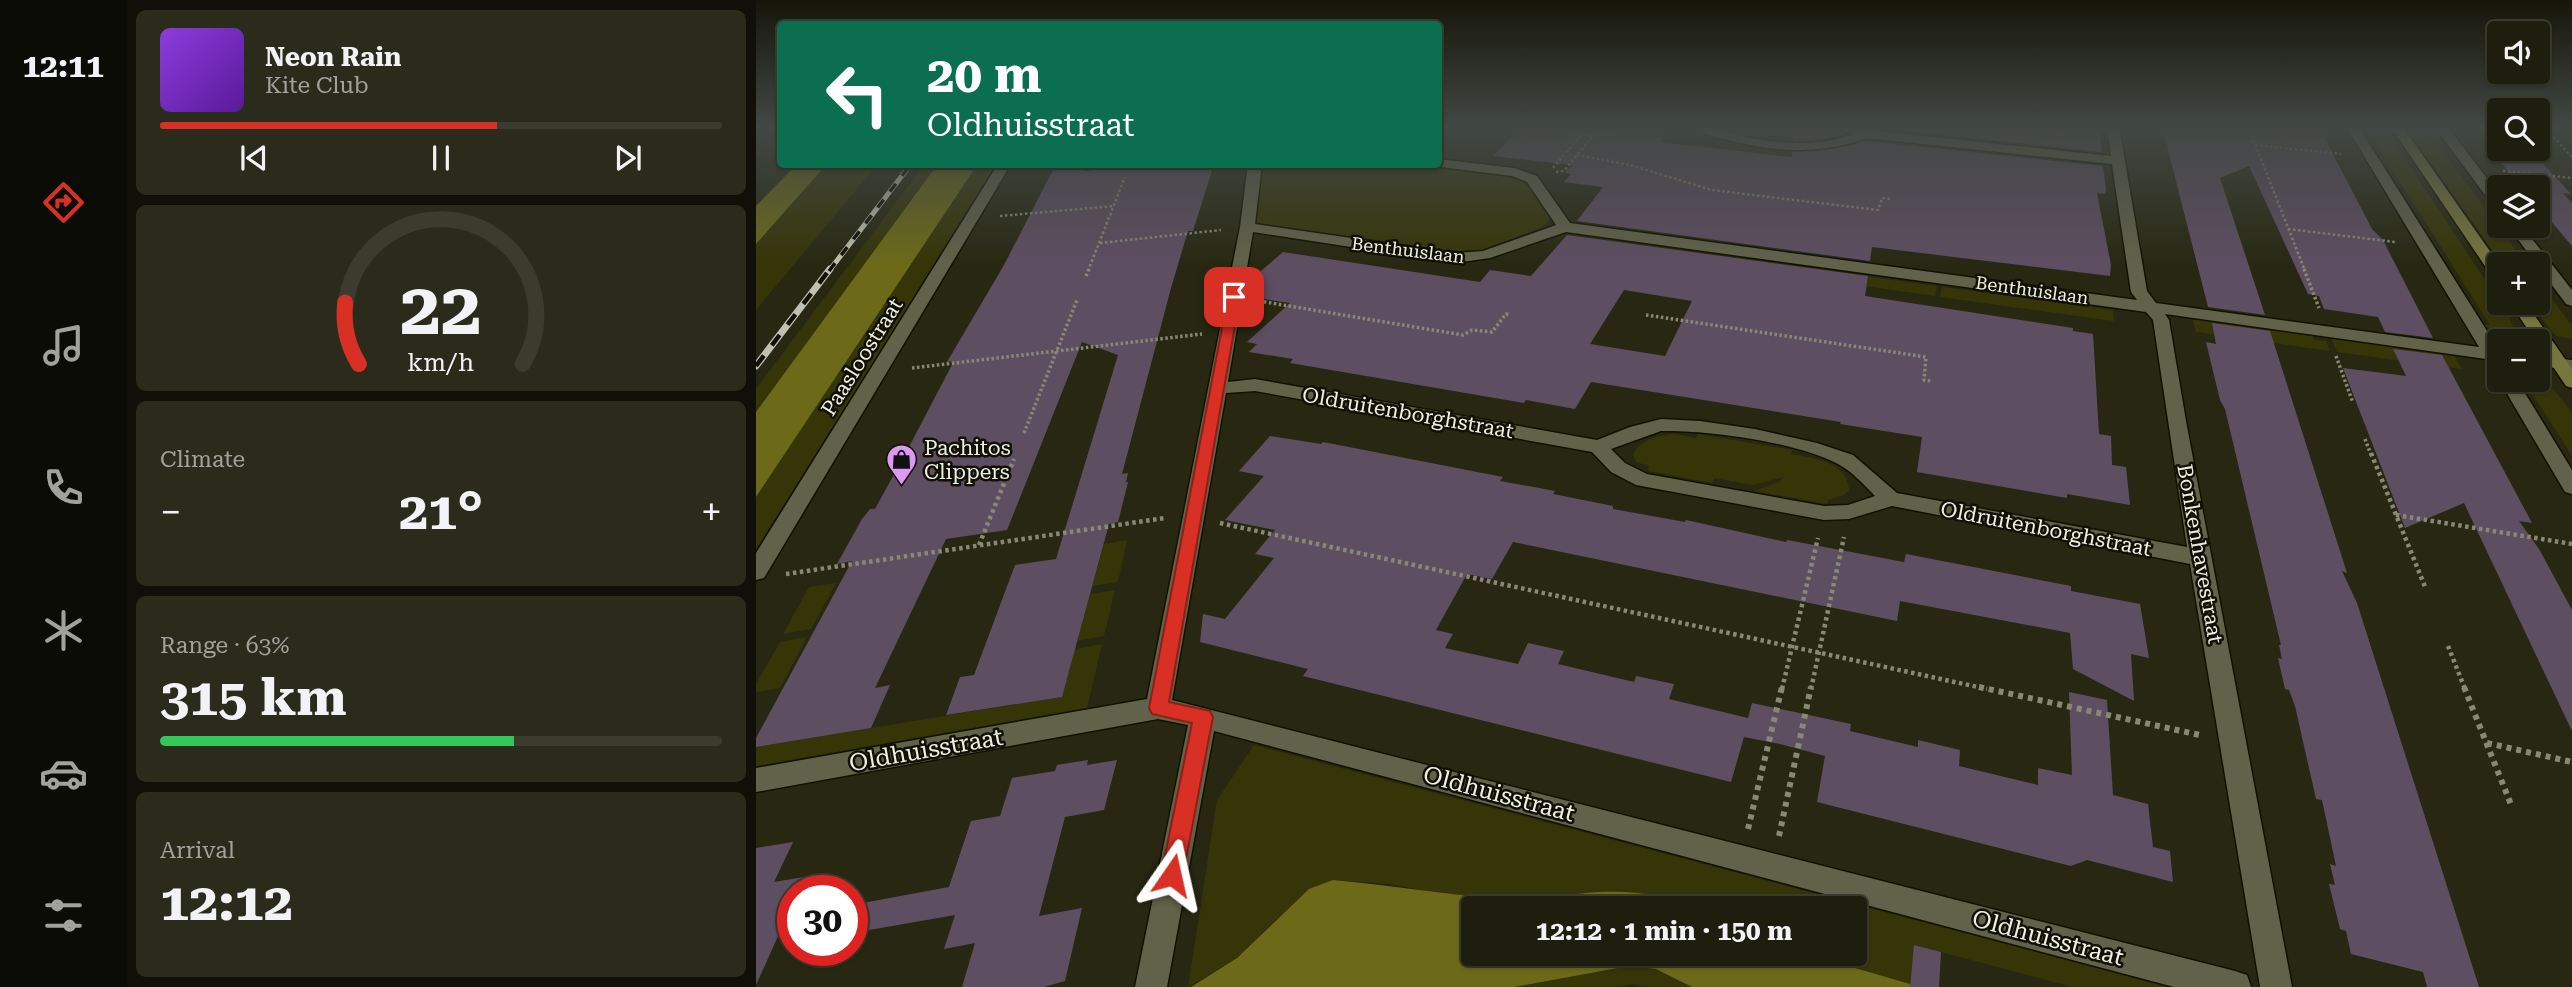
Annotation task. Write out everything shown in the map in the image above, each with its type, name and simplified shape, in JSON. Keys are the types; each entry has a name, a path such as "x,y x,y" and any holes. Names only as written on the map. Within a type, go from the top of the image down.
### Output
{"main road":[{"path":"2428,172 2487,258"},
{"path":"2527,315 2566,364 2572,382"}],"street":[{"name":"Paasloostraat","path":"756,572 1000,172"},
{"path":"1158,708 1247,228 1254,172"},
{"path":"1507,172 1532,179 1565,227"},
{"name":"Bonkenhavestraat","path":"2120,172 2139,292 2161,320 2276,987"},
{"path":"2380,172 2487,342"},
{"path":"2475,172 2487,188"},
{"name":"Benthuislaan","path":"1247,228 1455,258 1472,258 1565,227 2328,331 2487,356"},
{"path":"2524,238 2572,301"},
{"name":"Oldruitenborghstraat","path":"1217,388 1255,385 1599,447 1609,462 1622,472 1643,480 1824,513 1849,512 1891,499 2202,558"},
{"path":"2515,392 2572,487"},
{"path":"1599,447 1648,427 1663,425 1695,426 1793,443 1822,449 1848,460 1891,499"},
{"name":"Oldhuisstraat","path":"756,780 1158,708 1203,717 2235,987"},
{"path":"1151,987 1203,717"}],"path":[{"path":"1655,172 1712,190 1878,210 1882,198 1889,199"},
{"path":"2266,172 2353,403"},
{"path":"2513,172 2572,178"},
{"path":"1086,275 1125,177"},
{"path":"973,219 1114,206"},
{"path":"1100,243 1247,228"},
{"path":"2288,229 2426,246"},
{"path":"1234,297 1463,335 1472,330 1492,332 1506,314 1510,315"},
{"path":"1024,433 1077,300"},
{"path":"1646,315 1926,357 1924,380 1931,381"},
{"path":"879,372 1228,331"},
{"path":"2365,439 2426,589"},
{"path":"979,546 1014,459"},
{"path":"1773,866 1849,512"},
{"path":"1741,858 1824,513"},
{"path":"2396,515 2572,544"},
{"path":"780,575 979,546 1192,520 1217,522 2232,743"},
{"path":"2448,646 2512,807"},
{"path":"2487,743 2572,762"}],"shaded area":[{"path":"789,172 820,172 756,244 756,206"},
{"path":"820,172 871,172 756,310 756,244"},
{"path":"919,172 932,172 756,412 756,389"},
{"path":"932,172 972,172 756,497 756,412"},
{"path":"972,172 993,172 756,549 756,497"},
{"path":"1260,172 1483,172 1514,176 1530,184 1551,217 1540,228 1478,252 1461,254 1254,222"},
{"path":"2394,172 2414,172 2487,282 2487,315 2508,315 2514,329 2481,325 2490,325"},
{"path":"2437,172 2458,172 2487,211 2487,238 2507,238 2517,252 2494,252"},
{"path":"1818,270 1937,286 1935,296 1815,279"},
{"path":"1942,287 2113,310 2114,321 1940,297"},
{"path":"2550,296 2572,326 2572,339 2556,336 2539,315 2550,315"},
{"path":"2192,317 2311,333 2314,340 2326,341 2330,351 2196,332"},
{"path":"2330,336 2453,353 2462,369 2337,352"},
{"path":"2550,388 2553,389 2572,412 2572,456 2532,392 2550,392"},
{"path":"1674,434 1696,438 1698,434 1792,450 1791,454 1836,467 1843,473 1849,490 1844,495 1828,500 1827,504 1754,491 1779,482 1784,477 1753,485 1714,478 1712,483 1648,471 1649,466 1636,462 1633,455 1645,442"},
{"path":"1127,540 1118,582 1092,586 1104,544"},
{"path":"836,583 811,629 783,634 809,587"},
{"path":"1115,590 1104,636 1077,641 1090,594"},
{"path":"807,637 780,688 756,692 756,684 780,642"},
{"path":"1102,644 1087,708 756,766 756,747 1061,697 1075,649"},
{"path":"1254,745 1824,896 1663,896 1603,892 1550,896 1462,896 1391,884 1333,880 1280,916 1237,958 1188,987 1217,800"},
{"path":"1333,880 1476,896 1461,896 1461,966 1629,966 1514,987 1191,987 1237,958 1309,889"},
{"path":"1600,892 1656,896 1561,896"},
{"path":"1867,907 2168,987 2072,987 1915,945 1910,984 1848,966 1867,966"},
{"path":"1629,966 1656,969 1692,987 1648,987 1635,984 1615,987 1514,987"},
{"path":"1629,966 1848,966 1910,984 1910,987 1692,987 1656,969"}],"building":[{"path":"1052,172 1211,172 1193,231 1188,231 1171,288 1122,474 1128,473 1128,482 1118,522 1109,524 1062,697 946,715 960,677 974,675 1015,565 1056,559 1118,355 1082,342 1007,530 946,539 875,688 890,685 871,728 756,747 756,738 852,561 837,564 862,519 870,509 875,509 954,361 947,362 1004,265"},
{"path":"2104,172 2105,194 2097,193 2111,265 2110,276 1872,247 1870,261 1577,221 1603,187 1564,182 1571,174 1565,173"},
{"path":"2174,172 2234,172 2220,178 2265,315 2208,307"},
{"path":"2252,172 2342,172 2372,229 2383,240 2433,338 2385,332 2378,317 2324,309 2319,296 2308,294"},
{"path":"2509,172 2551,172 2571,194 2563,193 2572,203 2572,246 2550,220 2550,175 2512,175"},
{"path":"1567,235 1868,276 1865,296 2073,328 2073,331 2093,334 2099,434 2111,436 2112,465 2126,467 2130,505 2067,494 2067,498 1917,472 1922,437 1840,424 1841,422 1591,382 1575,409 1526,400 1524,403 1290,363 1293,359 1249,352 1257,344 1247,342 1290,303 1251,297 1254,277 1283,252 1480,282 1490,270 1531,276","holes":["1624,290 1692,301 1665,356 1590,344"]},
{"path":"2212,323 2270,331 2347,573 2342,571 2357,603 2479,987 2427,987 2423,972 2351,954 2346,931 2340,929 2329,884 2335,885 2330,864 2336,866 2322,800 2316,799 2295,706 2289,690 2285,689 2278,658 2282,659 2281,645 2225,409 2220,400 2206,342 2216,344"},
{"path":"2393,349 2442,355 2532,523 2519,521 2539,549 2572,610 2572,731 2464,503 2405,528 2343,368 2406,376"},
{"path":"1270,436 1321,444 1323,442 1503,477 1500,481 1555,491 1553,494 1613,506 1613,509 1685,522 1686,520 1786,542 1787,540 1904,562 1906,554 2071,586 2071,591 2140,604 2149,658 2131,654 2134,701 2073,669 2070,633 1900,601 1897,621 1513,542 1492,579 1467,574 1436,630 1453,634 1445,648 1518,664 1528,643 1564,651 1558,664 1634,682 1636,676 1674,684 1669,699 1748,718 1752,703 1851,724 1850,731 1918,747 1918,740 1960,750 1959,766 2038,785 2038,768 2072,775 2069,692 2107,700 2113,795 2148,804 2153,847 2170,851 2173,882 2087,860 2071,866 1817,802 1825,756 1780,744 1744,737 1731,782 1303,676 1308,669 1200,642 1203,614 1225,619 1274,558 1255,554 1275,530 1225,520 1264,476 1239,471"},
{"path":"1088,760 1087,765 1117,760 1104,810 1065,817 1039,916 1082,908 1065,981 1044,987 962,987 975,943 944,949 955,915 868,930 868,902 949,887 971,821 1000,816 1012,778 1055,771 1057,765"},
{"path":"793,842 774,882 777,882 777,938 756,985 756,848"},
{"path":"1914,945 1941,952 1939,987 1910,987"}],"railway":[{"path":"829,271 905,172"},
{"path":"756,366 830,269"}],"place":[{"name":"Pachitos Clippers","path":"901,487"}],"route":[{"path":"1172,875 1203,717 1158,708 1234,297"}]}
